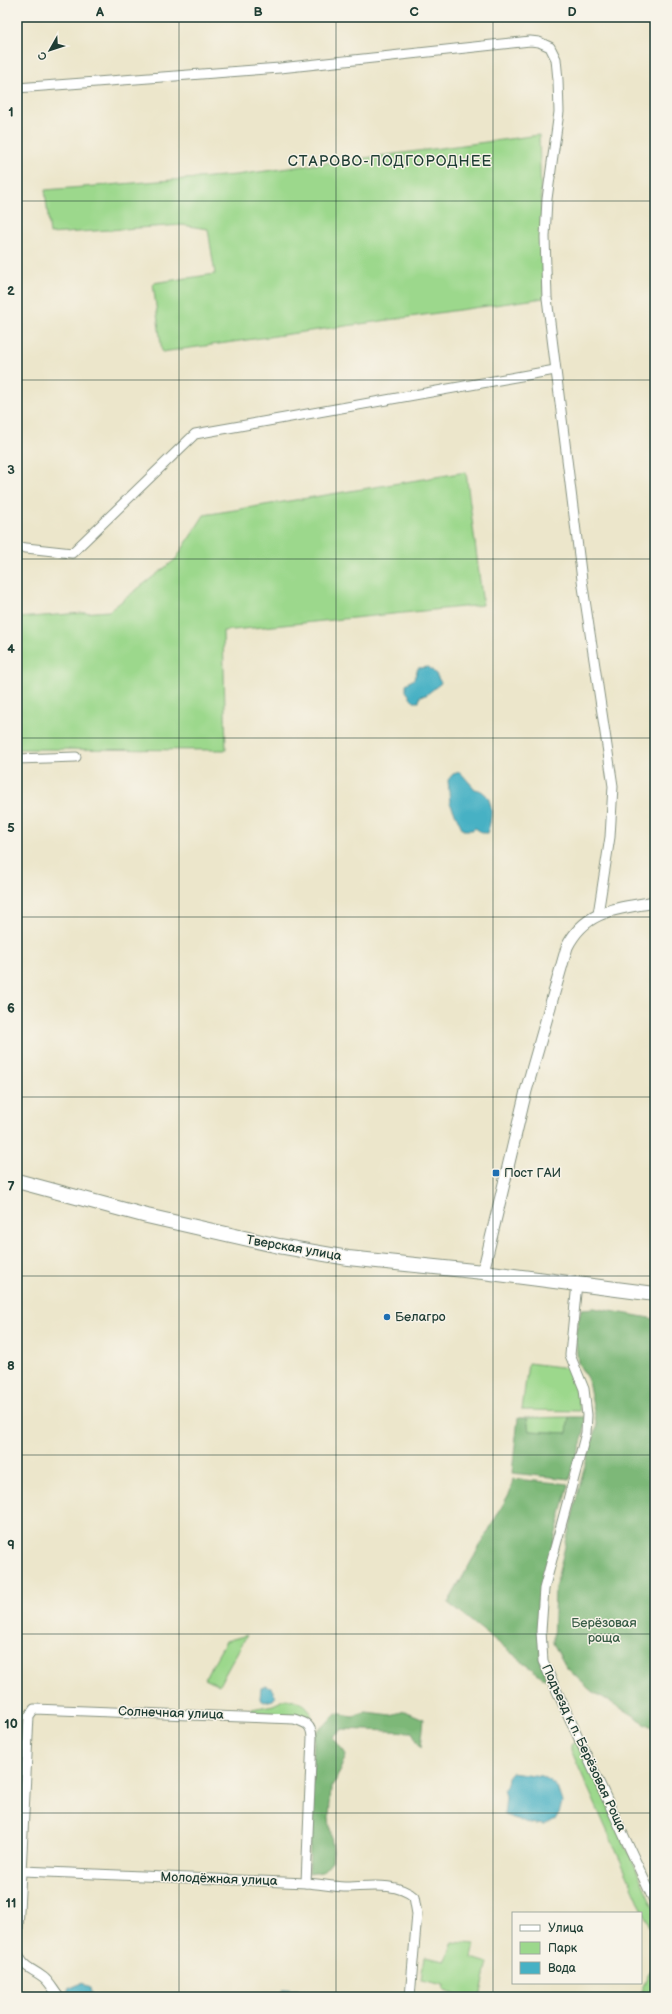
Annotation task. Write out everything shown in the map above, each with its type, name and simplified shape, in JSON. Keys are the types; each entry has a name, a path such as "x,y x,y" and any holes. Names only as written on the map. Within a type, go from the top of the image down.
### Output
{"main road":[{"name":"Тверская улица","path":"17,1181 147,1216 272,1245 348,1258 483,1272 655,1294"}],"street":[{"path":"17,88 280,68 530,41 539,42 550,47 556,58 558,112 547,199 545,237 547,298 582,580 613,786 610,837 598,914"},
{"path":"17,547 72,553 195,434 555,370"},
{"path":"17,759 76,757"},
{"path":"483,1272 526,1091 564,954 570,941 578,930 598,914 655,902"},
{"name":"Подъезд к п. Берёзовая Роща","path":"577,1284 570,1355 584,1389 587,1415 586,1433 544,1589 541,1631 543,1662 655,1903"},
{"name":"Солнечная улица","path":"23,1871 21,1859 29,1716 34,1709 280,1718 294,1719 307,1723 312,1728 306,1883"},
{"path":"23,1871 19,1888 17,1950 19,1958 30,1970 44,1977 59,1997"},
{"name":"Молодёжная улица","path":"23,1871 306,1883 343,1887 372,1886 401,1889 414,1897 417,1914 410,1997"}],"green space":[{"path":"539,135 544,298 162,352 153,283 215,274 208,229 182,225 50,234 45,190 236,175"},
{"path":"466,472 483,605 223,631 226,750 17,749 17,618 109,611 176,559 204,515"},
{"name":"Берёзовая роща","path":"594,1308 655,1319 655,1729 589,1689 566,1667 553,1643 555,1588 583,1472 597,1427 588,1380 578,1363 575,1335 581,1309"},
{"path":"528,1363 569,1368 577,1386 580,1411 522,1410"},
{"path":"569,1417 567,1433 529,1431 527,1418"},
{"path":"569,1417 585,1417 584,1433 570,1479 512,1473 518,1418 527,1418 529,1431 567,1433"},
{"path":"513,1479 569,1484 541,1589 541,1661 546,1680 448,1603 510,1492"},
{"path":"247,1635 219,1685 205,1678 226,1641"},
{"path":"286,1699 300,1702 306,1706 311,1713 312,1718 252,1712 252,1709 273,1705"},
{"path":"405,1711 424,1719 421,1748 412,1732 343,1729 333,1736 335,1742 346,1755 336,1780 331,1787 329,1818 333,1851 332,1861 322,1872 309,1874 314,1733 324,1726 336,1713 353,1716 366,1712 391,1715"},
{"path":"576,1741 582,1748 655,1911 655,1938 571,1750 571,1745"},
{"path":"453,1942 475,1944 472,1958 488,1963 480,1997 460,1997 443,1989 444,1985 421,1980 424,1957 446,1961"},
{"path":"655,1964 655,1987 649,1996 642,1997 642,1986"}],"water":[{"path":"429,667 436,674 441,683 426,695 420,696 419,702 414,702 406,691 406,684 414,679 418,668"},
{"path":"460,772 475,789 482,791 489,800 491,813 487,833 483,833 475,828 472,830 463,830 450,803 448,780 453,774"},
{"path":"266,1686 271,1688 276,1696 273,1700 264,1702 260,1699 261,1688"},
{"path":"512,1772 541,1776 557,1787 562,1802 556,1819 544,1825 529,1823 504,1815 506,1797 504,1788 507,1784 508,1777"},
{"path":"82,1983 90,1988 92,1997 67,1997 68,1989"},
{"path":"283,1989 299,1990 302,1997 283,1997"}],"place":[{"name":"Пост ГАИ","path":"496,1173"},
{"name":"Белагро","path":"387,1317"}],"district":[{"name":"СТАРОВО-ПОДГОРОДНЕЕ","path":"390,161"}]}
